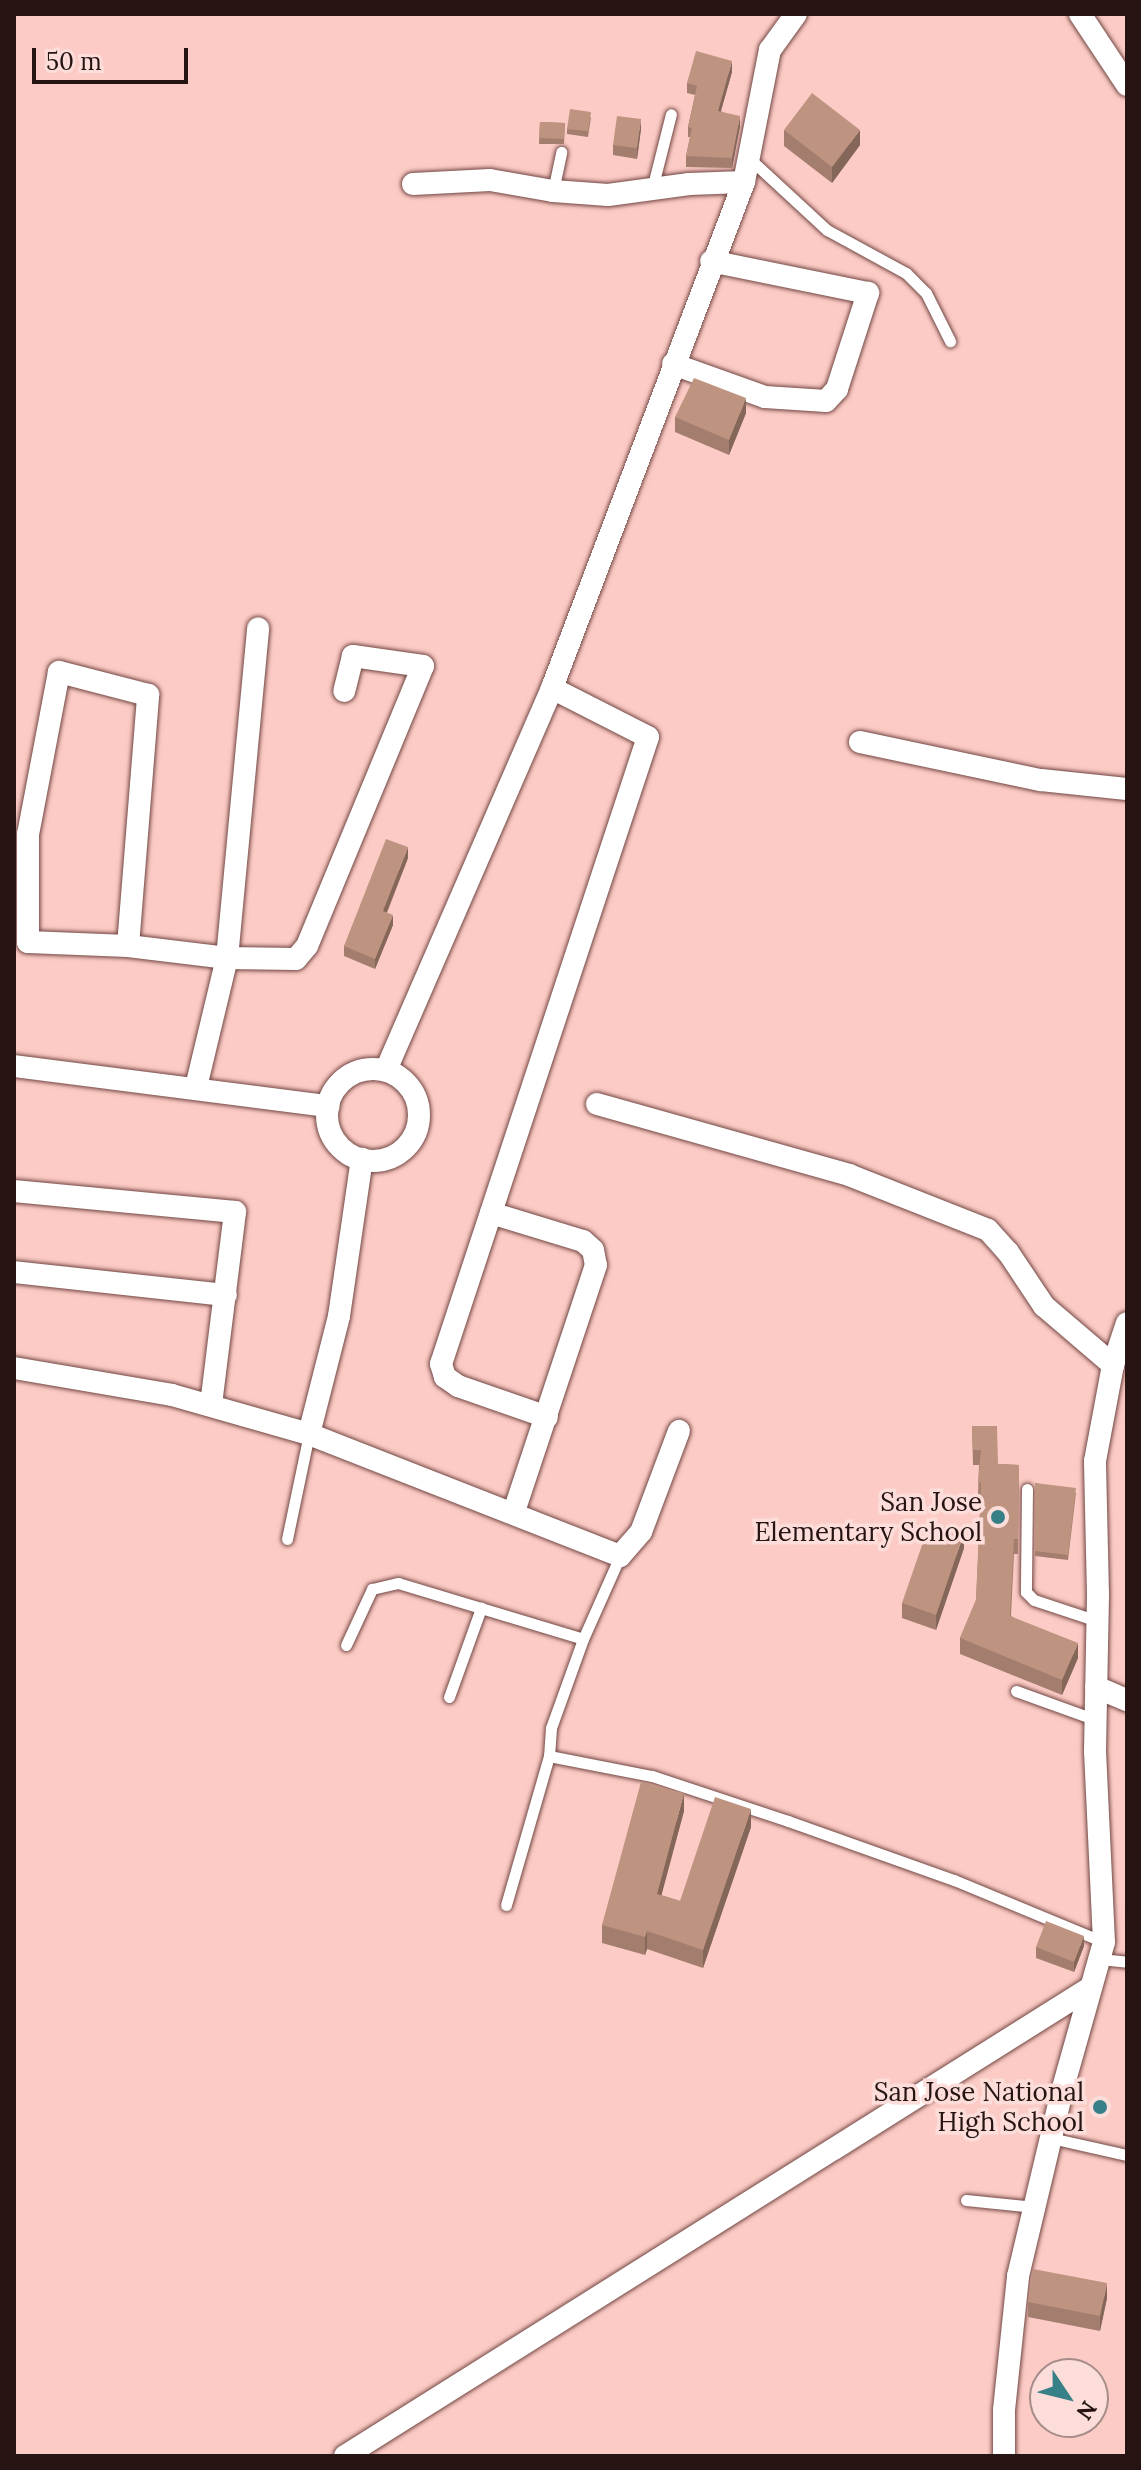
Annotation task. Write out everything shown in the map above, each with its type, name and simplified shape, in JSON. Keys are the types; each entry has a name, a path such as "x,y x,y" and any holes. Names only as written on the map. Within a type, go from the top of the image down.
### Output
{"street":[{"path":"386,1070 552,688 711,261 744,182 770,50 796,14"},
{"path":"1080,14 1127,85"},
{"path":"413,184 490,180 553,191 608,195 744,182"},
{"path":"673,364 765,397 826,401 837,389 868,293 711,261"},
{"path":"196,1087 227,958 258,628"},
{"path":"128,946 148,695 59,672 21,836 28,942 128,946 227,958 296,959 307,946 423,666 353,656 344,691"},
{"path":"547,1417 458,1386 445,1377 441,1364 648,737 552,688"},
{"path":"860,742 1041,780 1127,789"},
{"path":"14,1066 328,1106"},
{"path":"386,1070 412,1089 419,1119 415,1134 392,1156 362,1159 349,1154 331,1133 328,1106 343,1080 356,1072 386,1070"},
{"path":"597,1104 849,1175 988,1230 1008,1252 1044,1306 1113,1365"},
{"path":"309,1434 339,1316 362,1159"},
{"path":"14,1191 235,1212 211,1405"},
{"path":"491,1213 583,1241 593,1250 596,1265 514,1512"},
{"path":"14,1272 226,1295"},
{"path":"1004,2456 1004,2410 1018,2276 1051,2138 1102,1950 1096,1720 1095,1461 1113,1365 1127,1323"},
{"path":"14,1368 96,1380 211,1405 309,1434 620,1556 641,1532 679,1431"},
{"path":"1096,1687 1127,1700"},
{"path":"345,2456 1090,1988"}],"lane":[{"path":"652,189 671,114"},
{"path":"553,191 561,152"},
{"path":"750,159 827,230 906,273 926,293 950,341"},
{"path":"287,1539 309,1434"},
{"path":"1027,1489 1026,1592 1034,1600 1097,1621"},
{"path":"506,1905 549,1756 551,1728 583,1639 620,1556"},
{"path":"346,1645 372,1589 398,1583 583,1639"},
{"path":"449,1697 481,1608"},
{"path":"1016,1691 1096,1720"},
{"path":"549,1756 652,1776 954,1880 1127,1962"},
{"path":"1051,2138 1127,2155"},
{"path":"966,2200 1035,2207"}],"building":[{"path":"696,51 732,61 718,111 740,116 732,158 686,156 692,128 688,127 697,86 687,83"},
{"path":"812,93 860,130 832,167 784,130"},
{"path":"570,109 591,112 588,131 567,129"},
{"path":"617,116 641,119 637,148 613,145"},
{"path":"540,122 565,123 564,139 539,138"},
{"path":"694,378 746,398 729,440 675,417"},
{"path":"386,839 408,847 383,911 393,915 375,959 344,946"},
{"path":"972,1426 997,1426 998,1464 1019,1465 1018,1539 1014,1539 1010,1616 1078,1643 1062,1680 960,1638 976,1600 981,1450 973,1450"},
{"path":"1035,1483 1076,1488 1068,1555 1035,1551"},
{"path":"930,1522 964,1533 936,1615 902,1603"},
{"path":"641,1782 684,1793 657,1894 680,1901 715,1797 751,1809 703,1950 647,1931 645,1937 602,1925"},
{"path":"1046,1921 1084,1936 1074,1962 1036,1947"},
{"path":"1033,2269 1107,2283 1100,2316 1028,2302"}],"place":[{"name":"San Jose Elementary School","path":"998,1517"},
{"name":"San Jose National High School","path":"1100,2107"}]}
